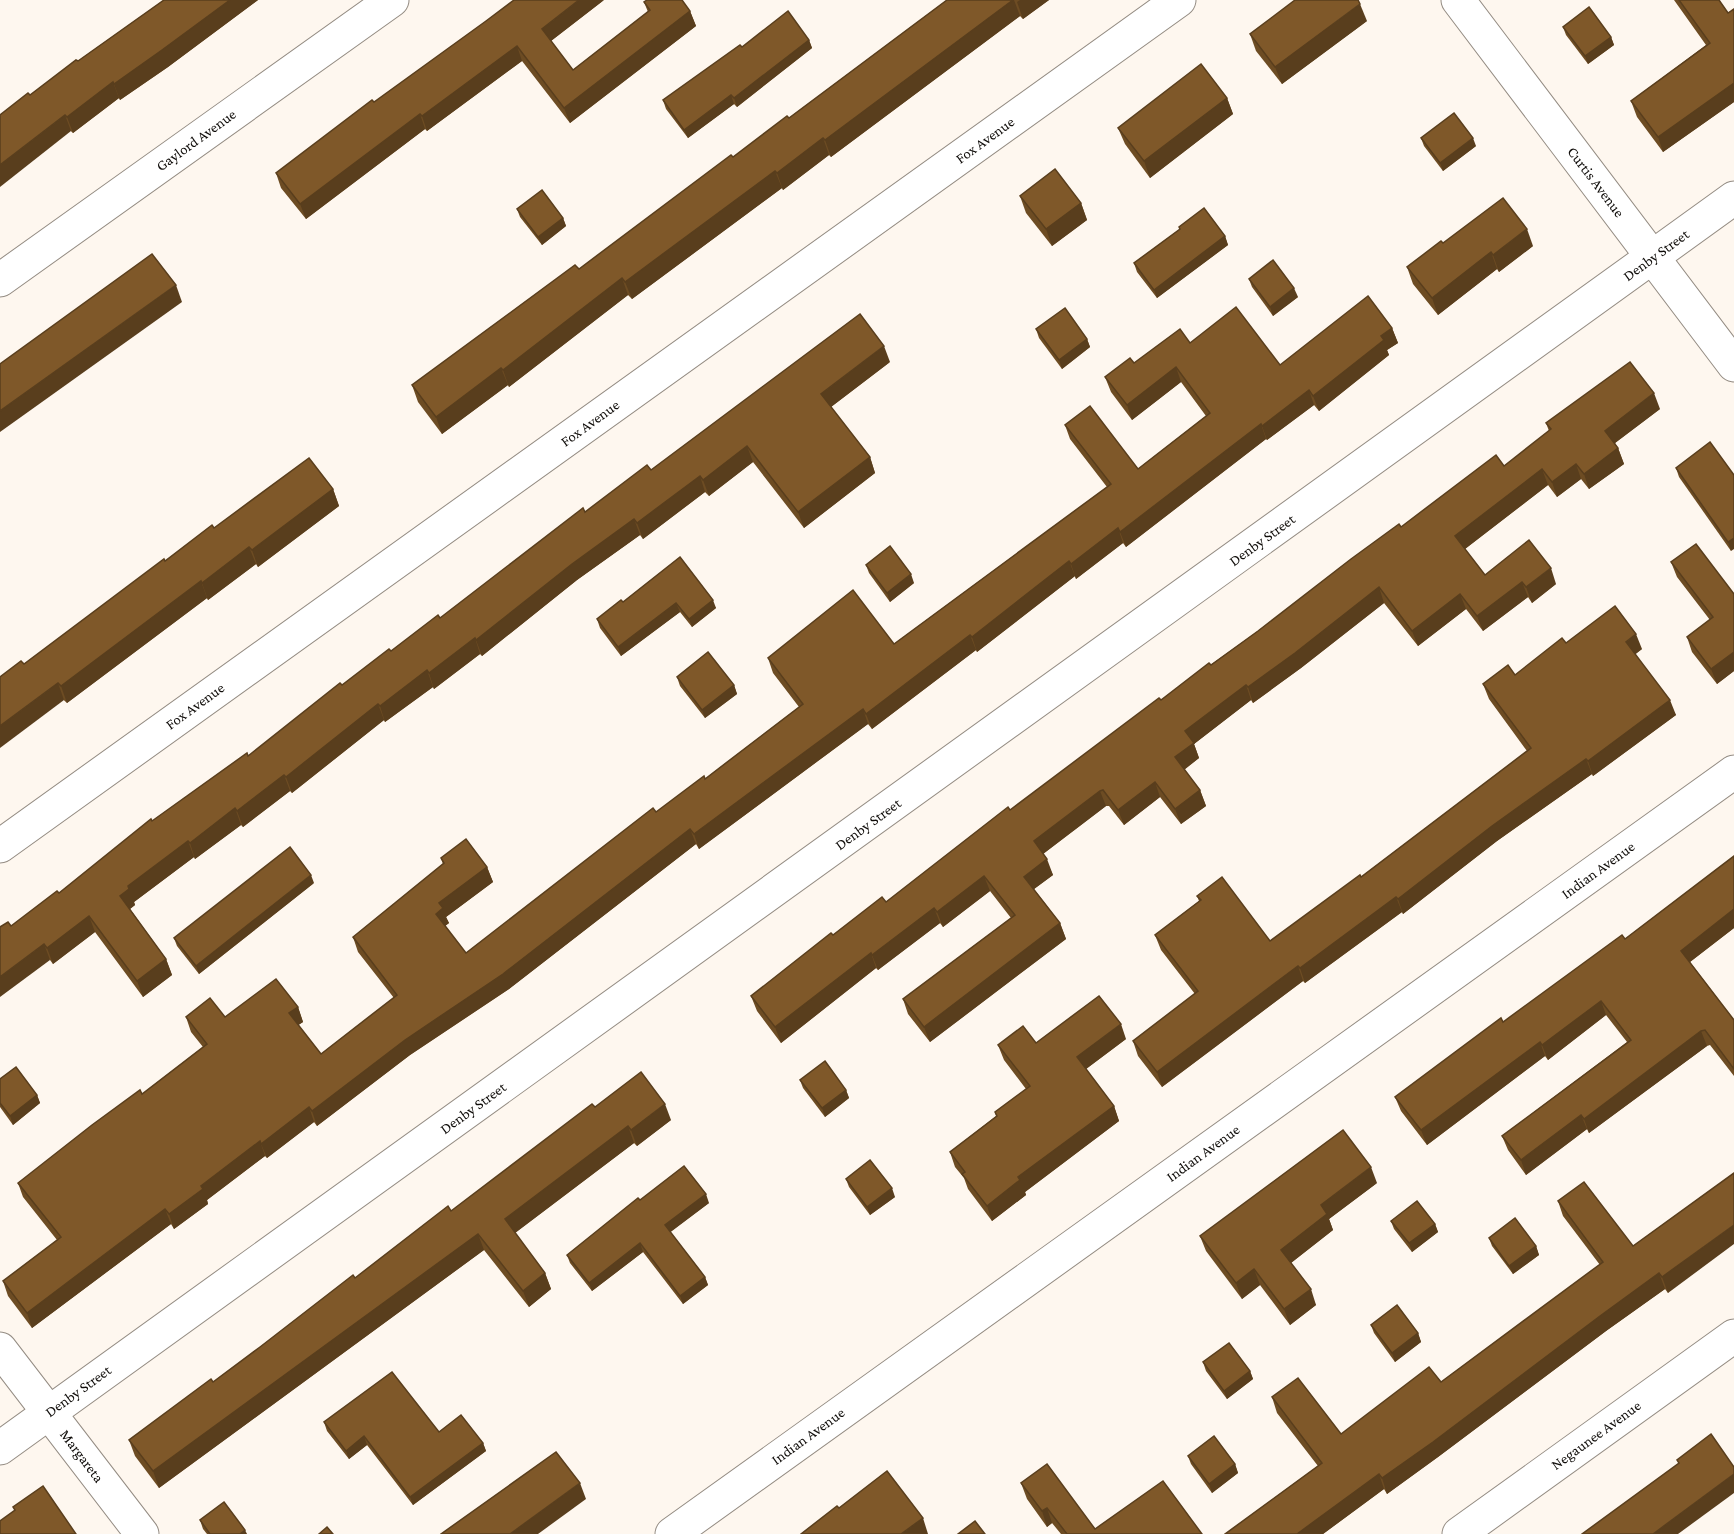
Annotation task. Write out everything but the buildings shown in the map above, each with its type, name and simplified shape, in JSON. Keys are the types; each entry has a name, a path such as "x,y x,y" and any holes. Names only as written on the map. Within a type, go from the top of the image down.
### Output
{"street":[{"name":"Gaylord Avenue","path":"0,280 392,0"},
{"name":"Fox Avenue","path":"0,846 1179,0"},
{"name":"Curtis Avenue","path":"1458,0 1734,365"},
{"name":"Denby Street","path":"0,1448 1734,198"},
{"name":"Indian Avenue","path":"672,1534 1734,772"},
{"name":"Negaunee Avenue","path":"1459,1534 1734,1336"},
{"name":"Margareta","path":"0,1349 142,1534"}]}
